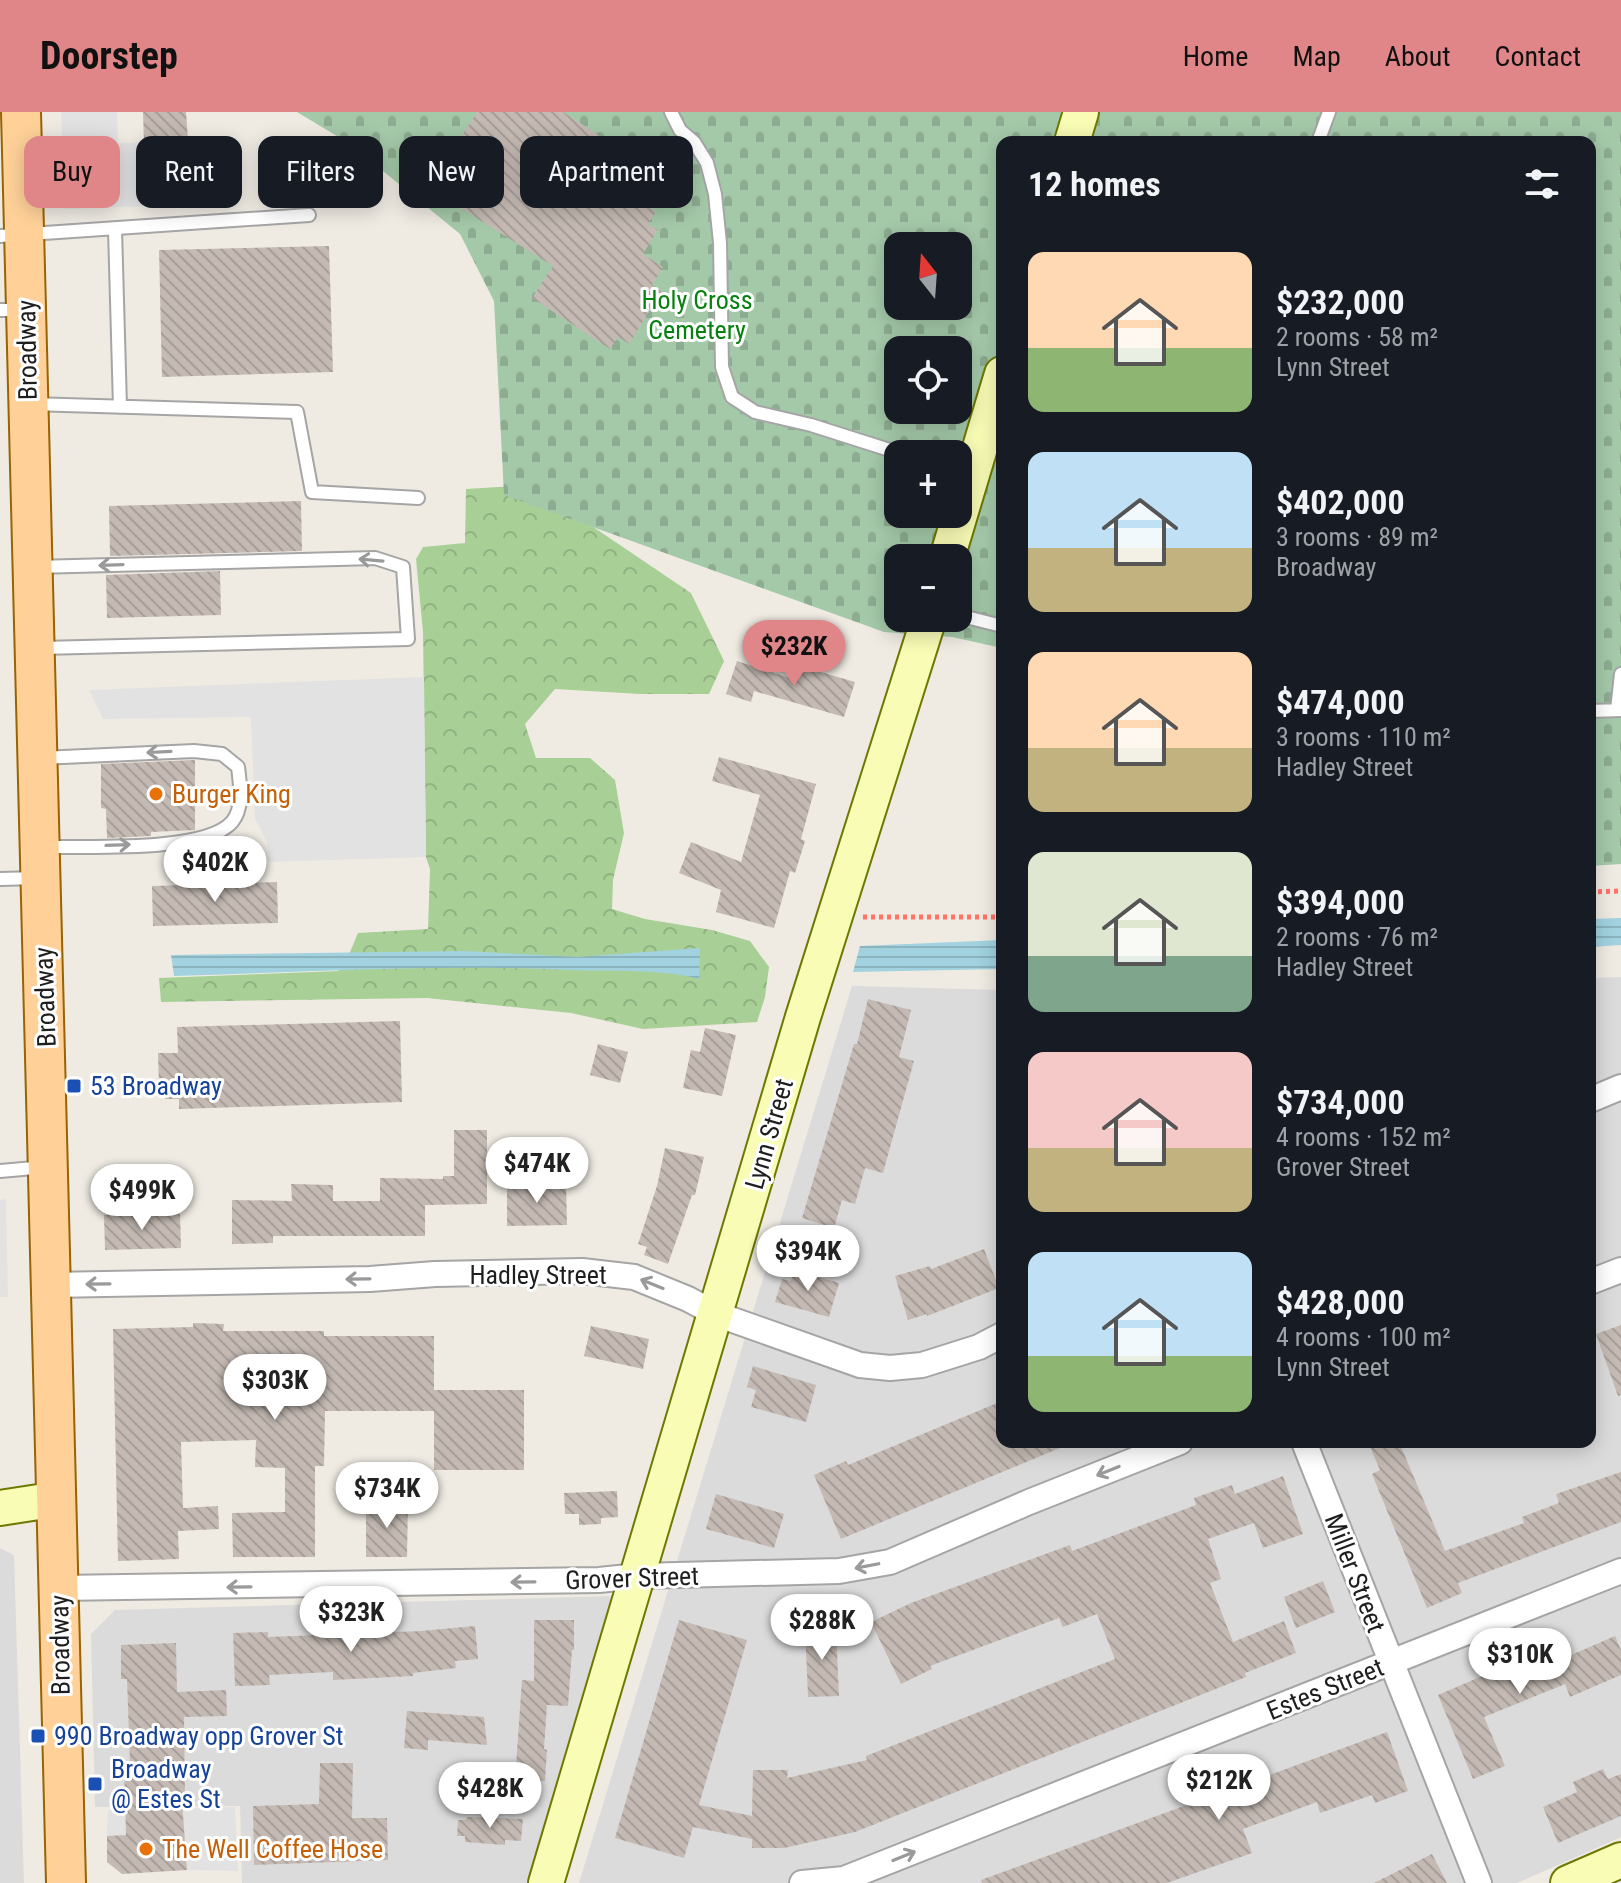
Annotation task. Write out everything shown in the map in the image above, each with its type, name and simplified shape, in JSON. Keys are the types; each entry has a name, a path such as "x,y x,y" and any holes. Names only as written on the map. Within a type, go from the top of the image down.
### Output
{"main road":[{"name":"Broadway","path":"21,112 12,236 13,310 28,404 48,1066 47,1167 66,1883"},
{"path":"1074,136 1081,112"},
{"path":"972,455 996,390"},
{"name":"Lynn Street","path":"546,1883 834,915 925,632"},
{"path":"0,1508 58,1499"},
{"path":"1568,1883 1621,1860"}],"street":[{"path":"1596,1097 1621,1087"},
{"path":"1596,1280 1621,1270"},
{"name":"Hadley Street","path":"51,1285 370,1279 435,1274 582,1271 634,1277 716,1314 860,1365 890,1368 922,1365 979,1347 996,1338"},
{"name":"Grover Street","path":"59,1588 599,1580 638,1576 839,1571 890,1562 1165,1448"},
{"name":"Miller Street","path":"1306,1448 1479,1883"},
{"name":"Estes Street","path":"802,1883 844,1879 1621,1571"}],"lane":[{"path":"671,112 680,130 694,142 707,163 715,194 720,243 722,367 732,397 755,412 811,425 884,448"},
{"path":"1320,136 1329,112"},
{"path":"12,236 309,215"},
{"path":"115,229 120,407"},
{"path":"28,404 297,412 312,492 418,498"},
{"path":"32,568 375,558 403,567 408,639 34,649"},
{"path":"972,618 996,624"},
{"path":"1596,711 1619,710 1621,674"},
{"path":"0,879 40,863 215,835 234,820 241,796 238,767 222,754 194,751 38,758"},
{"path":"0,1171 47,1167"}],"path":[{"path":"1596,892 1621,891"},
{"path":"834,915 996,917"}],"shaded area":[{"path":"61,112 117,112 118,136 62,136"},
{"path":"136,142 136,206 120,207 120,143"},
{"path":"424,677 426,857 268,862 267,842 255,819 251,717 103,719 89,690"},
{"path":"1621,977 1621,1837 1517,1883 579,1883 852,986 996,990 996,1448 1596,1448 1596,978"},
{"path":"6,1199 8,1297 0,1297 0,1200"},
{"path":"0,1548 14,1555 24,1883 0,1883"},
{"path":"613,1596 527,1883 242,1883 240,1806 95,1807 91,1634 115,1610"},
{"path":"235,1807 238,1871 187,1870 184,1834 107,1836 108,1810"}],"green space":[{"name":"Holy Cross Cemetery","path":"297,112 1621,112 1621,864 1596,866 1596,136 996,136 996,647 952,637 884,632 504,495 494,301 460,234 428,208 504,208 504,136 399,136 399,184 383,171 383,136 337,136"},
{"path":"531,485 691,593 724,661 709,694 555,689 525,724 536,758 590,758 615,780 624,833 613,880 612,909 750,941 769,967 765,997 757,1022 643,1029 571,1013 427,998 161,1002 159,978 338,971 358,933 428,929 430,869 426,857 423,632 416,559 423,547 465,543 466,489"}],"water":[{"path":"1621,918 1621,945 1596,947 1596,919"},
{"path":"996,940 996,969 853,972 860,946"},
{"path":"700,948 699,979 652,972 472,968 174,976 171,955 464,951 577,957"}],"building":[{"path":"143,112 186,112 188,136 144,136"},
{"path":"477,112 563,112 600,136 520,136 520,208 650,208 656,212 648,224 658,230 643,254 663,267 652,285 662,291 629,344 618,337 610,349 532,298 553,266 460,208 504,208 504,136 462,136"},
{"path":"329,246 333,372 162,377 159,250"},
{"path":"301,501 302,551 110,556 109,506"},
{"path":"220,571 221,615 107,618 106,575"},
{"path":"737,661 796,680 800,666 855,682 844,717 754,691 751,702 726,694"},
{"path":"719,757 816,784 801,839 805,841 795,873 790,871 774,928 716,912 721,890 679,873 691,842 741,862 760,795 712,781"},
{"path":"195,760 195,830 107,838 106,809 101,808 101,764"},
{"path":"277,882 278,923 153,926 152,886"},
{"path":"868,999 911,1010 899,1057 914,1061 883,1173 865,1168 855,1204 842,1200 834,1228 802,1218 854,1044 857,1044"},
{"path":"400,1021 402,1102 179,1109 179,1099 165,1099 165,1088 159,1088 158,1053 178,1053 177,1027"},
{"path":"705,1028 736,1035 722,1096 683,1088 691,1050 700,1052"},
{"path":"598,1044 628,1052 620,1083 590,1075"},
{"path":"454,1130 487,1130 487,1204 425,1205 425,1236 273,1236 273,1243 232,1244 232,1200 292,1201 291,1184 333,1185 333,1201 380,1201 380,1178 443,1179 443,1176 454,1176"},
{"path":"665,1148 704,1157 695,1195 692,1195 668,1264 644,1255 647,1247 638,1244 657,1186"},
{"path":"566,1183 567,1225 507,1226 507,1184"},
{"path":"180,1214 181,1248 105,1250 104,1215"},
{"path":"984,1249 996,1280 996,1289 927,1316 908,1320 895,1276 930,1266 931,1269"},
{"path":"794,1270 839,1283 829,1317 775,1302 782,1279 791,1281"},
{"path":"193,1323 224,1324 223,1331 324,1331 324,1336 434,1336 434,1390 524,1390 524,1470 434,1470 434,1411 325,1411 324,1466 315,1466 315,1557 233,1557 232,1513 285,1512 285,1468 255,1467 256,1440 181,1442 183,1508 218,1506 219,1529 178,1531 179,1559 118,1561 113,1329 193,1327"},
{"path":"1621,1325 1621,1395 1618,1396 1596,1334"},
{"path":"591,1326 649,1339 643,1369 584,1356"},
{"path":"753,1366 816,1385 806,1422 751,1407 756,1390 747,1387"},
{"path":"996,1403 996,1448 1060,1448 841,1539 814,1475 846,1461 848,1465"},
{"path":"1371,1448 1402,1448 1445,1551 1524,1523 1522,1517 1559,1503 1556,1494 1621,1472 1621,1522 1458,1583 1462,1593 1427,1608 1372,1474 1380,1470"},
{"path":"1283,1476 1303,1534 1263,1548 1254,1523 1208,1539 1221,1579 1210,1583 1233,1642 1284,1621 1296,1653 1245,1673 1246,1677 855,1832 784,1848 752,1848 752,1839 693,1827 684,1858 615,1838 679,1620 747,1640 699,1805 752,1816 753,1770 788,1770 787,1778 867,1760 866,1756 1115,1659 1097,1614 1063,1627 1059,1618 930,1666 932,1669 901,1684 871,1622 911,1603 1070,1545 1072,1551 1196,1505 1194,1498 1232,1485 1235,1494"},
{"path":"617,1491 618,1517 601,1518 601,1524 579,1525 579,1514 565,1514 564,1493"},
{"path":"716,1494 784,1514 774,1548 706,1529"},
{"path":"366,1502 408,1503 407,1557 366,1557"},
{"path":"1323,1581 1335,1612 1296,1628 1284,1597"},
{"path":"534,1620 574,1620 568,1706 547,1705 545,1781 515,1779 522,1680 534,1681"},
{"path":"475,1626 478,1659 455,1661 456,1668 413,1673 413,1676 333,1680 333,1672 269,1675 270,1685 235,1686 233,1633 268,1632 268,1637"},
{"path":"836,1627 839,1696 808,1697 805,1628"},
{"path":"1615,1636 1621,1650 1621,1675 1570,1697 1565,1684 1484,1717 1505,1766 1473,1779 1438,1695 1535,1653 1541,1668"},
{"path":"176,1643 177,1692 226,1690 227,1716 184,1717 185,1801 182,1801 187,1870 122,1874 107,1862 107,1836 126,1835 124,1763 130,1763 127,1679 121,1679 121,1645"},
{"path":"407,1711 484,1717 487,1745 428,1740 428,1750 404,1748"},
{"path":"1387,1732 1408,1791 1375,1803 1372,1795 1320,1813 1317,1802 1243,1829 1252,1853 1167,1883 982,1883 981,1880"},
{"path":"320,1763 353,1763 352,1818 387,1818 388,1860 254,1865 253,1806 319,1804"},
{"path":"1603,1769 1608,1779 1621,1774 1621,1816 1558,1843 1543,1807 1577,1792 1573,1782"},
{"path":"467,1817 523,1819 521,1841 505,1840 505,1845 465,1842 465,1836 457,1836 458,1820 466,1820"},
{"path":"1432,1854 1447,1883 1374,1883"}],"place":[{"name":"Burger King","path":"156,794"},
{"name":"53 Broadway","path":"74,1086"},
{"name":"990 Broadway opp Grover St","path":"38,1736"},
{"name":"Broadway @ Estes St","path":"95,1784"},
{"name":"The Well Coffee Hose","path":"146,1849"}]}
